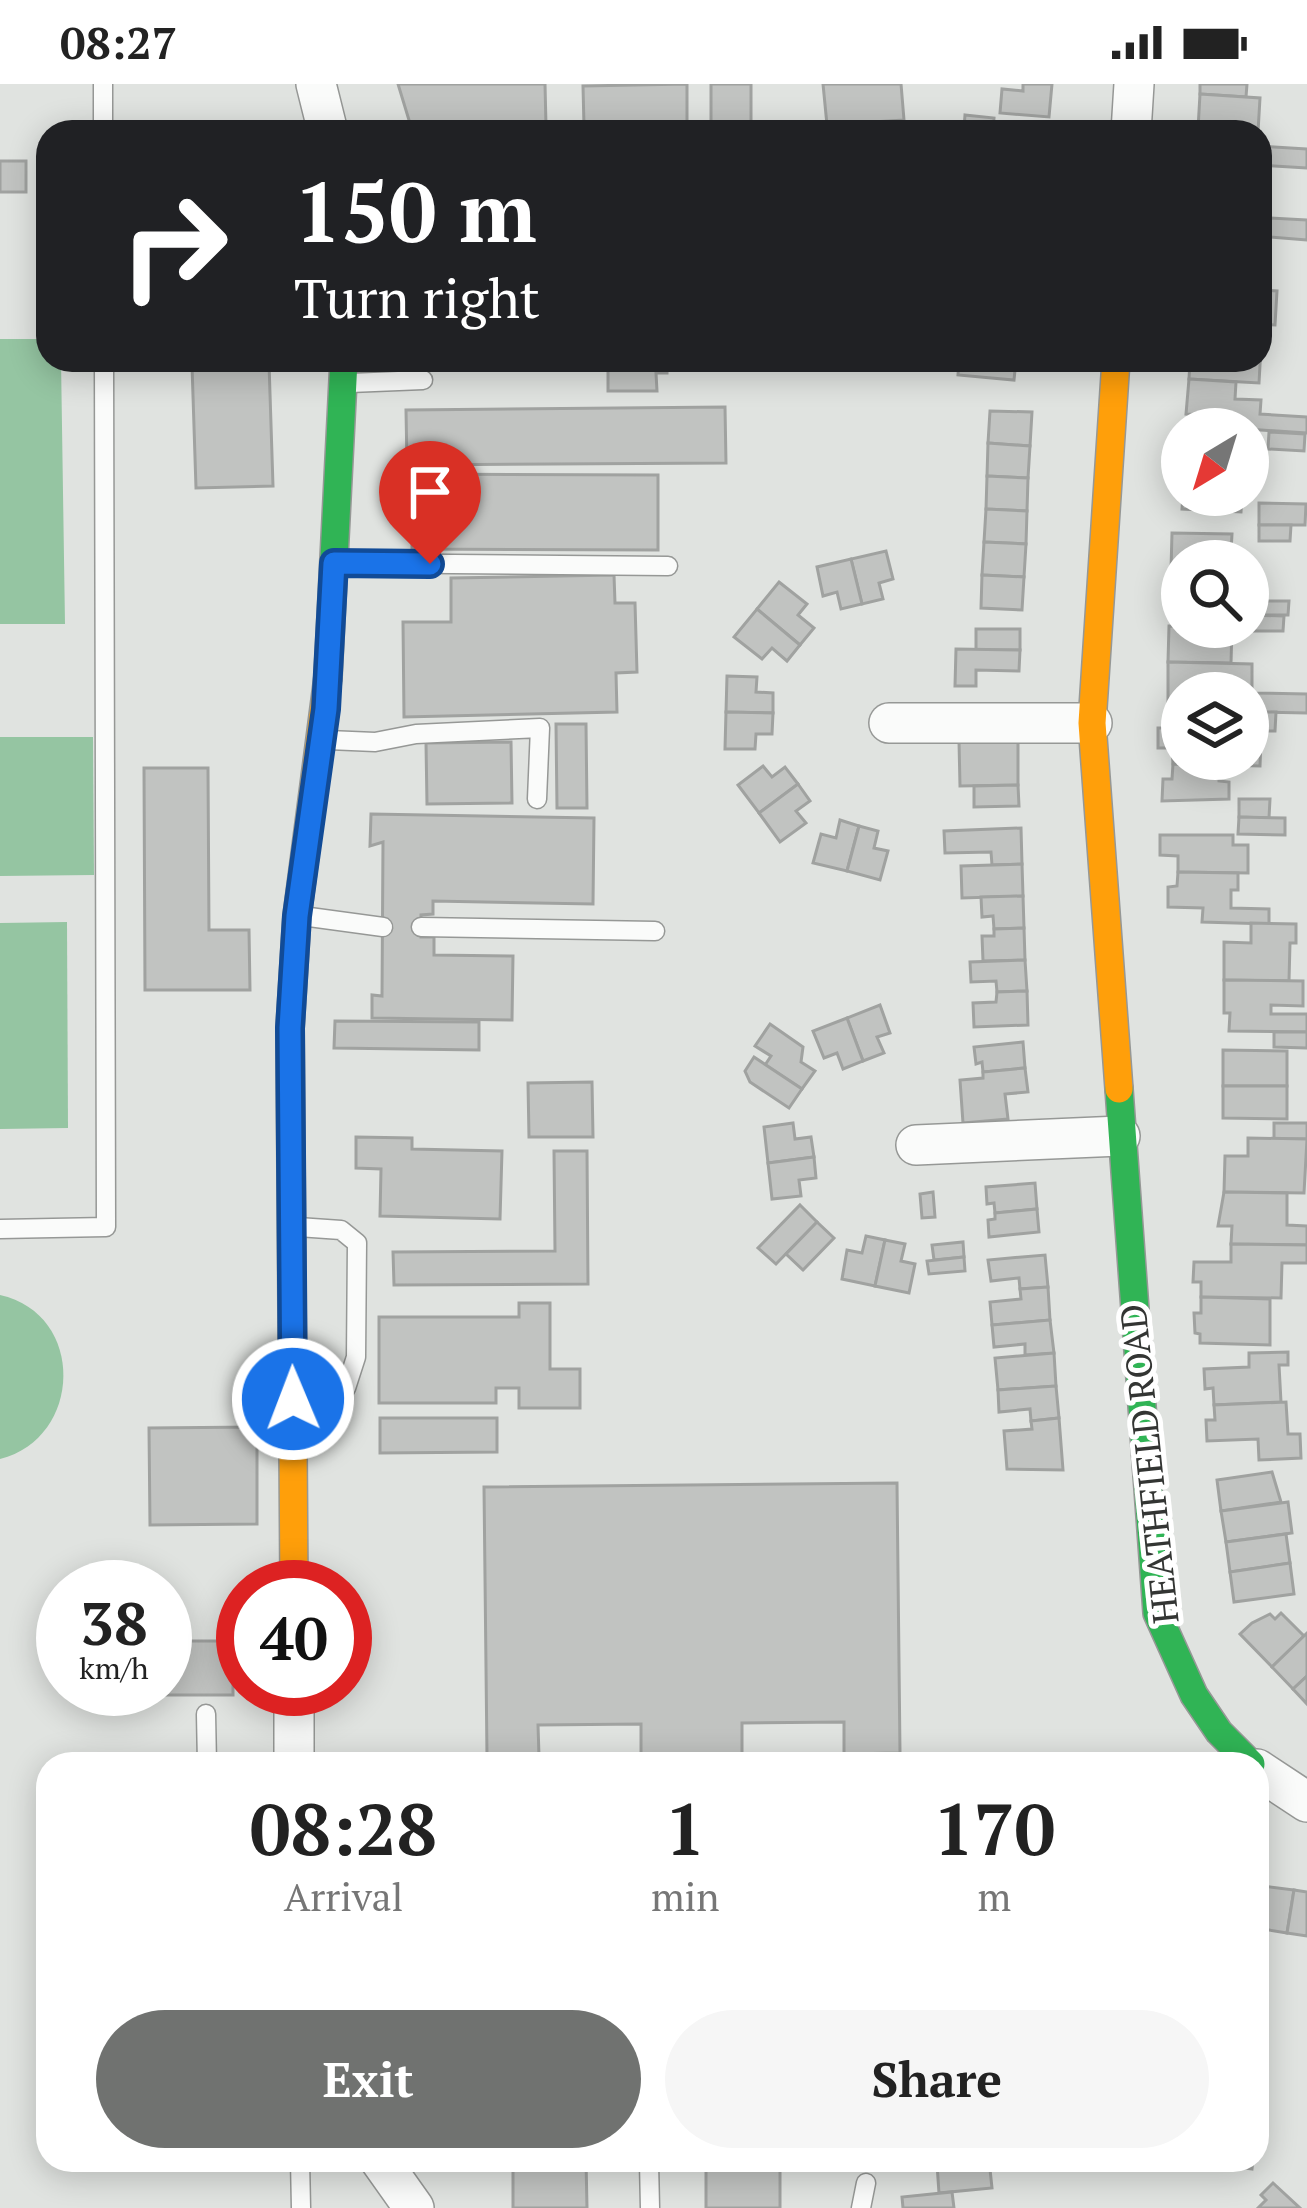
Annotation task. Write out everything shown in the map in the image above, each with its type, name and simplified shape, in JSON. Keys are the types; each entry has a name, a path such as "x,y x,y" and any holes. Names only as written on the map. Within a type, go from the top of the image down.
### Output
{"street":[{"path":"316,84 325,120"},
{"path":"1131,120 1134,84"},
{"path":"294,1560 290,1028 297,916 322,740 344,372"},
{"name":"HEATHFIELD ROAD","path":"1115,372 1092,723 1157,1613 1198,1705 1239,1752"},
{"path":"889,723 1092,723"},
{"path":"916,1145 1120,1136"},
{"path":"294,1716 294,1752"},
{"name":"HEATHFIELD ROAD","path":"1269,1777 1307,1802"},
{"path":"388,2172 414,2208"}],"lane":[{"path":"103,84 103,120"},
{"path":"0,1229 106,1228 104,372"},
{"path":"344,372 423,380"},
{"path":"334,563 668,566"},
{"path":"322,740 375,742 416,734 540,728 538,799"},
{"path":"297,916 383,927"},
{"path":"421,927 655,932"},
{"path":"291,1227 341,1230 357,1244 356,1358 346,1388 331,1397 293,1399"},
{"path":"206,1714 207,1752"},
{"path":"300,2172 301,2208"},
{"path":"649,2172 650,2208"},
{"path":"861,2208 866,2183"}],"shaded area":[{"path":"0,339 36,339 36,372 61,372 65,624 0,624"},
{"path":"0,737 93,737 94,875 0,876"},
{"path":"67,922 68,1128 0,1129 0,923"},
{"path":"0,1295 28,1307 48,1326 60,1350 63,1376 59,1403 47,1427 27,1447 0,1459"}],"building":[{"path":"398,84 545,84 546,120 409,120"},
{"path":"687,84 687,120 584,120 583,86"},
{"path":"711,84 751,84 751,120 711,120"},
{"path":"823,84 901,84 904,120 827,120"},
{"path":"1023,84 1052,84 1049,117 1000,113 1002,89 1023,91"},
{"path":"1200,84 1247,84 1246,97 1200,94"},
{"path":"1200,94 1260,98 1259,120 1199,120"},
{"path":"965,115 994,118 994,120 965,120"},
{"path":"1272,147 1307,149 1307,168 1272,166"},
{"path":"0,161 26,161 26,192 0,192"},
{"path":"1272,218 1307,220 1307,240 1272,237"},
{"path":"1272,291 1277,291 1272,325"},
{"path":"192,372 269,372 273,486 196,488"},
{"path":"608,372 667,372 656,373 657,391 608,391"},
{"path":"958,372 1015,372 1014,380"},
{"path":"1189,372 1260,372 1259,383 1189,379"},
{"path":"1189,379 1236,382 1235,399 1261,400 1260,408 1187,408"},
{"path":"725,407 726,463 407,465 406,410"},
{"path":"990,411 1032,412 1030,446 988,443"},
{"path":"1269,415 1307,417 1307,433 1269,430"},
{"path":"1269,432 1305,434 1304,451 1269,449"},
{"path":"988,443 1030,446 1028,478 987,476"},
{"path":"413,474 658,475 658,550 412,549"},
{"path":"987,476 1028,478 1027,511 986,509"},
{"path":"1269,503 1306,504 1305,525 1259,525 1259,516 1269,516"},
{"path":"986,509 1027,511 1026,544 984,542"},
{"path":"1259,525 1291,525 1290,541 1259,540"},
{"path":"1172,533 1232,534 1232,540 1172,540"},
{"path":"984,542 1026,544 1024,577 982,575"},
{"path":"886,551 893,579 879,583 883,599 862,604 851,559"},
{"path":"851,559 862,604 841,609 837,592 823,596 817,567"},
{"path":"614,575 615,603 635,603 637,672 616,673 617,712 404,717 403,622 451,622 451,578"},
{"path":"982,575 1024,577 1022,610 981,608"},
{"path":"779,582 807,604 798,615 814,628 800,645 757,609"},
{"path":"1269,601 1289,601 1288,615 1269,615"},
{"path":"757,609 800,645 787,661 772,648 762,659 734,637"},
{"path":"1269,616 1284,616 1283,631 1269,631"},
{"path":"976,629 1020,629 1020,650 976,650"},
{"path":"1168,648 1231,648 1231,663 1168,662"},
{"path":"956,649 1020,650 1019,671 976,670 976,686 955,686"},
{"path":"1168,662 1252,664 1252,672 1168,672"},
{"path":"727,676 757,677 756,692 773,693 773,713 726,712"},
{"path":"1269,693 1307,694 1307,713 1269,712"},
{"path":"726,712 773,713 772,734 756,734 755,749 725,749"},
{"path":"1269,712 1276,712 1275,731 1269,731"},
{"path":"556,724 586,724 587,808 557,808"},
{"path":"959,741 1018,741 1018,785 960,786"},
{"path":"511,742 512,803 427,804 426,743"},
{"path":"763,766 772,777 785,767 798,784 759,813 738,785"},
{"path":"144,768 208,768 209,930 249,930 250,990 145,990"},
{"path":"1163,780 1229,782 1229,799 1162,801"},
{"path":"798,784 810,801 796,811 806,823 780,842 759,813"},
{"path":"1018,785 1019,806 974,807 974,786"},
{"path":"1239,799 1270,799 1269,818 1239,817"},
{"path":"371,814 594,818 593,904 433,901 433,914 421,915 421,937 434,937 434,955 513,956 512,1020 372,1018 372,995 382,996 383,842 370,846"},
{"path":"1239,817 1285,818 1285,835 1238,834"},
{"path":"840,820 859,826 847,871 813,863 821,834 836,838"},
{"path":"859,826 878,831 874,848 888,851 880,880 847,871"},
{"path":"1021,828 1022,864 992,865 991,852 945,853 944,831"},
{"path":"1160,835 1233,835 1233,845 1248,845 1248,873 1178,872 1178,856 1160,855"},
{"path":"1022,864 1023,896 962,898 961,866"},
{"path":"1178,872 1238,873 1231,908 1269,909 1269,924 1202,922 1203,908 1168,907 1168,887 1177,886"},
{"path":"1023,896 1024,928 994,929 993,916 982,917 981,897"},
{"path":"1251,923 1296,924 1296,943 1290,943 1289,981 1224,980 1224,942 1251,943"},
{"path":"1024,928 1025,960 983,961 982,936 994,936 994,929"},
{"path":"1025,960 1027,991 997,992 996,981 971,982 970,962"},
{"path":"1224,980 1303,981 1303,1006 1271,1005 1271,1014 1307,1014 1307,1032 1229,1031"},
{"path":"1027,991 1028,1025 974,1027 973,1003 996,1002 997,992"},
{"path":"880,1005 890,1033 877,1037 884,1053 863,1061 847,1018"},
{"path":"847,1018 863,1061 843,1069 837,1053 824,1058 813,1031"},
{"path":"335,1021 479,1022 479,1050 334,1048"},
{"path":"770,1024 803,1047 801,1062 815,1071 802,1089 765,1065 771,1056 755,1046"},
{"path":"1274,1032 1307,1032 1307,1048 1274,1047"},
{"path":"1023,1042 1025,1068 983,1072 982,1062 976,1064 974,1047"},
{"path":"1223,1050 1287,1051 1287,1086 1223,1086"},
{"path":"754,1057 802,1089 789,1108 750,1082 745,1071"},
{"path":"1025,1068 1028,1092 1005,1094 1008,1119 963,1123 960,1080 983,1078 983,1072"},
{"path":"592,1082 593,1137 529,1137 528,1083"},
{"path":"1223,1086 1287,1086 1287,1119 1223,1118"},
{"path":"793,1123 795,1139 811,1137 814,1157 768,1163 764,1127"},
{"path":"1274,1123 1307,1123 1307,1139 1274,1139"},
{"path":"356,1137 412,1138 412,1149 502,1151 500,1219 380,1216 381,1169 356,1168"},
{"path":"1248,1138 1307,1139 1304,1193 1224,1192 1225,1156 1248,1156"},
{"path":"554,1151 587,1151 588,1284 394,1285 393,1252 555,1251"},
{"path":"814,1157 816,1178 799,1180 801,1196 772,1199 768,1163"},
{"path":"1035,1183 1037,1209 995,1213 994,1203 987,1204 986,1187"},
{"path":"933,1192 935,1217 922,1218 920,1194"},
{"path":"1224,1192 1287,1193 1287,1225 1307,1226 1307,1245 1231,1244 1232,1226 1218,1226"},
{"path":"800,1205 817,1222 776,1264 758,1248"},
{"path":"1037,1209 1039,1232 989,1237 988,1220 995,1219 995,1213"},
{"path":"817,1222 834,1238 803,1270 786,1254"},
{"path":"866,1236 885,1240 875,1286 842,1279 847,1250 862,1253"},
{"path":"885,1240 905,1244 901,1261 915,1264 909,1293 875,1286"},
{"path":"963,1242 964,1257 934,1260 932,1245"},
{"path":"1231,1244 1307,1245 1307,1263 1282,1263 1281,1298 1201,1297 1201,1282 1193,1282 1194,1262 1231,1262"},
{"path":"1045,1255 1048,1287 1020,1289 1019,1278 991,1281 988,1260"},
{"path":"964,1257 965,1271 929,1274 927,1261"},
{"path":"1048,1287 1050,1320 992,1325 990,1302 1021,1299 1020,1289"},
{"path":"1201,1297 1270,1299 1270,1345 1200,1343 1194,1313 1201,1313"},
{"path":"519,1303 550,1303 550,1369 580,1369 580,1408 519,1408 519,1388 496,1388 496,1403 379,1403 379,1317 519,1317"},
{"path":"1050,1320 1054,1353 1025,1355 1025,1344 994,1347 992,1325"},
{"path":"1288,1352 1288,1365 1279,1365 1281,1402 1214,1405 1213,1388 1205,1389 1204,1369 1249,1367 1249,1353"},
{"path":"1054,1353 1056,1386 998,1390 995,1358"},
{"path":"1056,1386 1059,1418 1031,1421 1030,1409 999,1412 998,1390"},
{"path":"1286,1402 1288,1434 1300,1434 1301,1458 1259,1460 1258,1439 1207,1441 1206,1420 1215,1420 1214,1405"},
{"path":"380,1418 497,1418 497,1452 380,1453"},
{"path":"1059,1418 1063,1470 1007,1469 1004,1431 1032,1429 1031,1421"},
{"path":"257,1427 257,1524 150,1525 149,1428"},
{"path":"1272,1472 1281,1502 1221,1511 1217,1480"},
{"path":"897,1483 900,1752 844,1752 844,1722 742,1723 742,1752 641,1752 641,1724 538,1725 539,1752 487,1752 484,1487"},
{"path":"1288,1502 1292,1533 1226,1542 1221,1511"},
{"path":"1286,1534 1290,1563 1230,1572 1226,1542"},
{"path":"1290,1563 1294,1594 1234,1602 1230,1572"},
{"path":"1281,1613 1304,1636 1272,1667 1240,1634 1252,1623 1270,1614 1275,1619"},
{"path":"1307,1633 1307,1676 1293,1689 1272,1667"},
{"path":"192,1641 216,1641 216,1695 192,1695"},
{"path":"1307,1676 1307,1704 1293,1689"},
{"path":"1269,1887 1294,1890 1287,1933 1269,1930"},
{"path":"1294,1890 1307,1892 1307,1936 1287,1933"},
{"path":"513,2172 586,2172 587,2208 513,2208"},
{"path":"706,2172 780,2172 780,2208 706,2208"},
{"path":"938,2172 990,2172 992,2188 939,2193"},
{"path":"1273,2183 1300,2208 1258,2208 1266,2200 1261,2195"},
{"path":"952,2192 954,2208 903,2208 902,2197"}],"traffic: fast":[{"path":"328,677 343,372"},
{"path":"1119,1089 1157,1613 1194,1695 1239,1752"}],"traffic: slow":[{"path":"1115,372 1092,723 1119,1089"},
{"path":"294,1560 290,1028 297,916 328,677"}],"route":[{"path":"293,1399 290,1028 297,916 326,709 334,563 430,564"}]}
